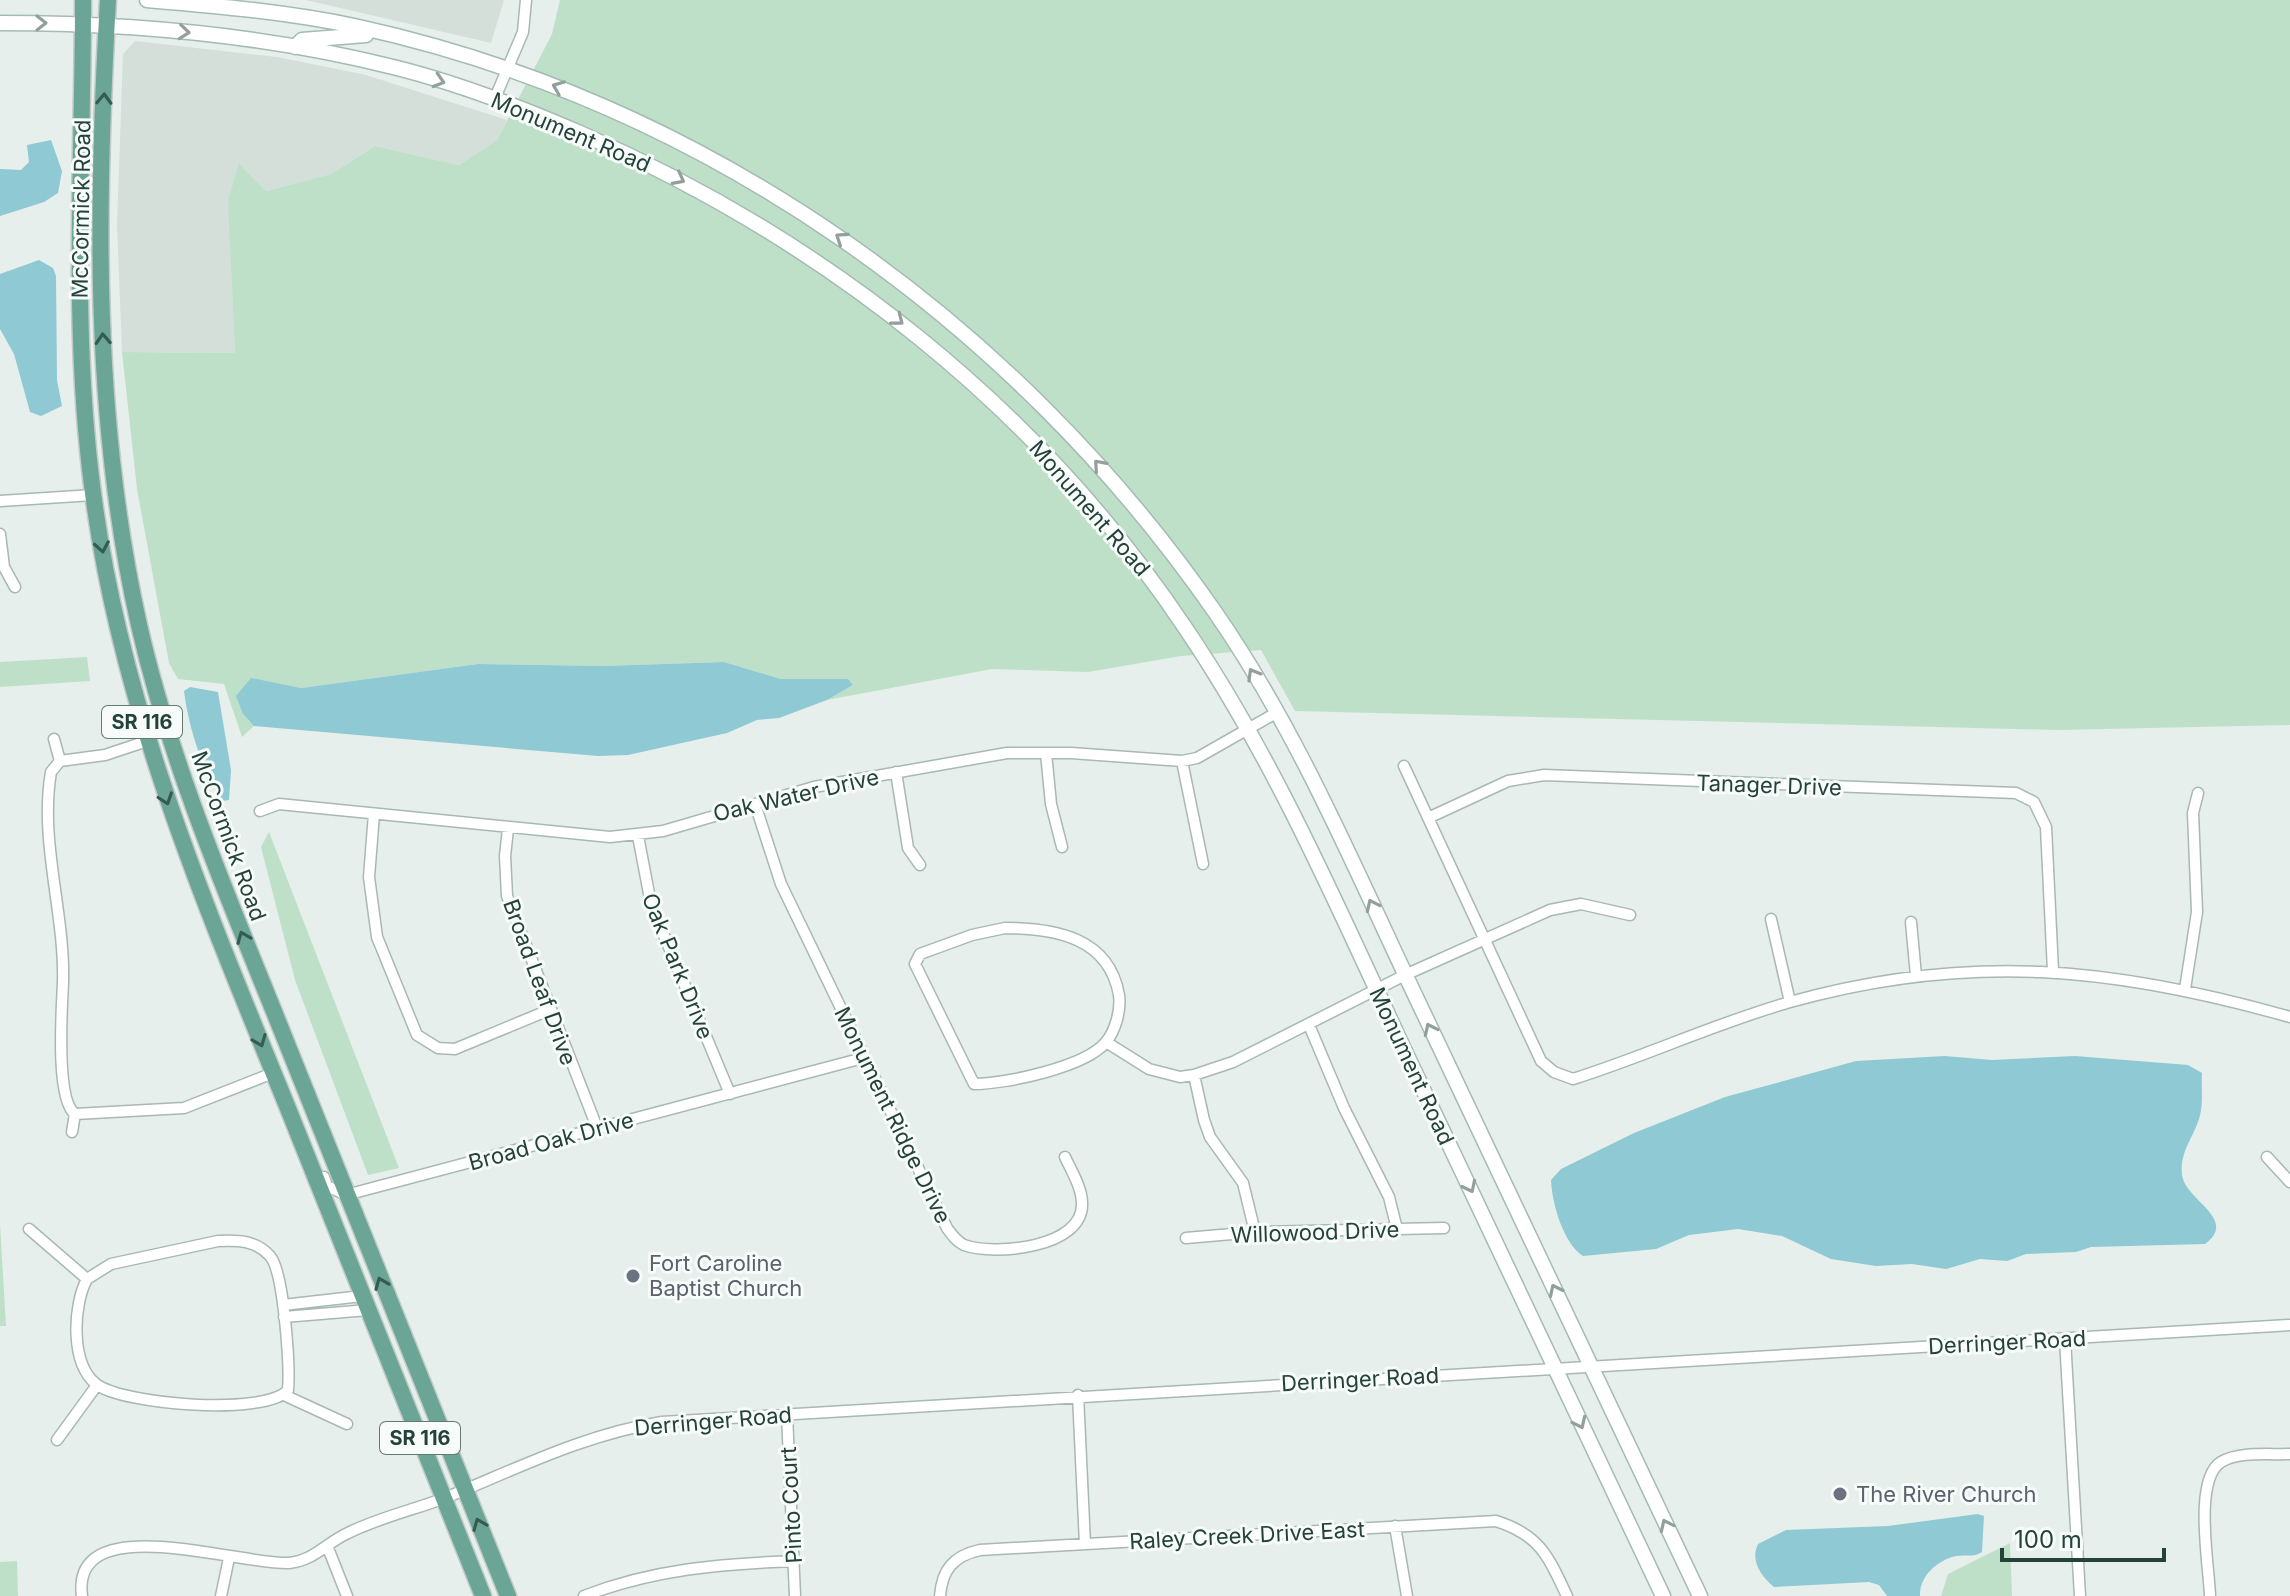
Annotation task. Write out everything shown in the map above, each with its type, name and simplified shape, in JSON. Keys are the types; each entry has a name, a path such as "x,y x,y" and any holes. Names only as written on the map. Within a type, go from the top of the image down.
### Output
{"main road":[{"name":"McCormick Road","path":"83,0 79,269 83,403 93,495 126,666 178,835 483,1596"},
{"name":"McCormick Road","path":"108,0 101,264 105,391 121,531 145,647 199,823 508,1596"},
{"name":"Monument Road","path":"147,0 295,15 402,37 507,69 646,126 782,198 860,251 959,328 1035,397 1133,504 1219,617 1276,713 1307,770 1700,1596"},
{"path":"199,0 216,6"},
{"name":"Monument Road","path":"0,23 83,23 295,47 395,67 495,98 645,161 716,198 842,277 902,322 974,384 1100,514 1186,629 1248,729 1377,990 1663,1596"},
{"path":"295,47 302,40 335,35 402,37"},
{"path":"79,269 86,295 90,373 95,386 105,391"},
{"path":"83,403 95,412 109,499 121,531"},
{"path":"119,632 132,643 145,647"},
{"path":"126,666 157,692"}],"street":[{"path":"495,98 523,32 526,0"},
{"path":"0,501 93,495"},
{"path":"0,534 4,567 15,587"},
{"name":"Oak Water Drive","path":"260,811 279,804 585,837 638,836 814,787 1007,753 1182,761 1197,758 1276,713"},
{"path":"54,739 60,761"},
{"path":"72,1132 75,1114 66,1102 63,1076 63,957 53,888 51,772 60,761 105,755 147,741"},
{"path":"1046,753 1051,804 1062,847"},
{"path":"1182,761 1203,864"},
{"path":"1404,766 1541,1061 1554,1072 1573,1079 1790,1002 1916,976 2053,971 2126,978 2185,989 2290,1017"},
{"path":"896,772 908,848 920,865"},
{"name":"Tanager Drive","path":"1428,818 1508,781 1544,775 2016,793 2034,802 2044,817 2053,971"},
{"path":"2185,989 2197,912 2193,813 2198,793"},
{"name":"Monument Ridge Drive","path":"755,804 781,884 947,1228 958,1241 968,1246 993,1248 1060,1240 1070,1233 1078,1222 1082,1202 1065,1157"},
{"path":"374,814 369,853 371,900 377,937 417,1035 429,1045 455,1049 549,1010"},
{"name":"Broad Leaf Drive","path":"508,829 505,856 507,896 598,1130"},
{"name":"Oak Park Drive","path":"638,836 651,904 730,1094"},
{"path":"1106,1042 1149,1069 1180,1077 1194,1075 1233,1062 1405,975 1565,906 1598,906 1630,915"},
{"path":"1771,919 1790,1002"},
{"path":"1911,922 1916,976"},
{"path":"1005,928 1032,928 1064,934 1084,942 1104,957 1117,982 1119,1009 1106,1042 1044,1074 996,1084 974,1084 915,964 920,954 972,935 1005,928"},
{"path":"1309,1025 1344,1108 1389,1197 1397,1229"},
{"name":"Broad Oak Drive","path":"346,1195 863,1058"},
{"path":"75,1114 184,1108 273,1073"},
{"path":"1194,1075 1207,1129 1243,1183 1255,1232"},
{"path":"287,1107 306,1134 327,1186 346,1195"},
{"path":"2267,1157 2290,1182"},
{"name":"Willowood Drive","path":"1186,1238 1255,1232 1444,1228"},
{"path":"29,1229 87,1279"},
{"path":"218,1241 247,1241 272,1257 284,1311 289,1382 284,1395 268,1403 204,1404 137,1398 97,1385 86,1371 80,1351 78,1308 87,1279 111,1264 218,1241"},
{"path":"284,1311 365,1303"},
{"name":"Derringer Road","path":"82,1596 80,1580 95,1555 119,1549 168,1547 229,1558 305,1560 328,1548 345,1533 443,1498 569,1446 627,1428 1078,1395 2290,1325"},
{"path":"2065,1339 2080,1596"},
{"path":"57,1440 97,1385"},
{"path":"284,1395 347,1424"},
{"path":"1078,1395 1085,1544"},
{"name":"Pinto Court","path":"787,1414 795,1596"},
{"path":"2210,1596 2205,1483 2225,1460 2290,1454"},
{"name":"Raley Creek Drive East","path":"940,1596 944,1571 967,1553 1496,1521 1525,1532 1546,1553 1567,1596"},
{"path":"1395,1526 1407,1596"},
{"path":"328,1548 347,1596"},
{"path":"221,1596 229,1558"},
{"path":"584,1596 634,1578 684,1567 794,1561"}],"shaded area":[{"path":"306,0 504,0 491,43"},
{"path":"135,41 277,57 366,75 507,120 497,140 459,165 375,146 331,174 266,191 240,164 231,259 235,353 122,352 117,225 123,54"}],"green space":[{"path":"560,0 2290,0 2290,725 2058,730 1295,711 1261,650 1181,656 1088,672 992,669 827,700 853,685 848,679 781,679 724,662 604,666 478,664 301,688 251,679 243,714 254,726 242,737 224,684 178,679 169,663 137,489 122,352 235,353 228,201 239,163 266,191 331,174 375,146 459,165 497,140 552,34"},
{"path":"87,657 90,681 0,687 0,662"},
{"path":"269,832 399,1168 368,1175 295,980 261,847"},
{"path":"0,1224 6,1326 0,1326"},
{"path":"2010,1543 2012,1596 1941,1596 1948,1574"},
{"path":"17,1561 18,1596 0,1596 0,1562"}],"water":[{"path":"51,140 62,171 58,193 44,202 0,216 0,169 21,170 29,162 27,145"},
{"path":"39,260 53,268 56,276 57,380 62,406 41,416 30,412 14,354 0,329 0,274"},
{"path":"724,662 781,679 848,679 853,685 827,700 779,718 757,720 727,733 628,755 598,756 254,726 243,714 236,696 251,678 301,688 478,664 604,666"},
{"path":"190,687 218,692 231,770 229,800 222,801 197,748 184,691"},
{"path":"1945,1056 1992,1060 2075,1056 2188,1065 2202,1073 2201,1110 2183,1157 2182,1175 2185,1184 2213,1218 2216,1226 2214,1235 2205,1244 2091,1247 2076,1252 2026,1254 2007,1261 1980,1259 1946,1269 1912,1264 1876,1266 1831,1259 1782,1236 1738,1229 1689,1235 1656,1249 1583,1256 1564,1232 1556,1211 1551,1180 1561,1169 1634,1133 1725,1097 1856,1061"},
{"path":"1978,1514 1984,1516 1982,1552 1956,1556 1936,1565 1926,1576 1920,1596 1887,1596 1879,1585 1869,1582 1774,1587 1756,1562 1758,1544 1786,1530 1888,1526"}],"place":[{"name":"Fort Caroline Baptist Church","path":"633,1276"},
{"name":"The River Church","path":"1840,1494"}]}
